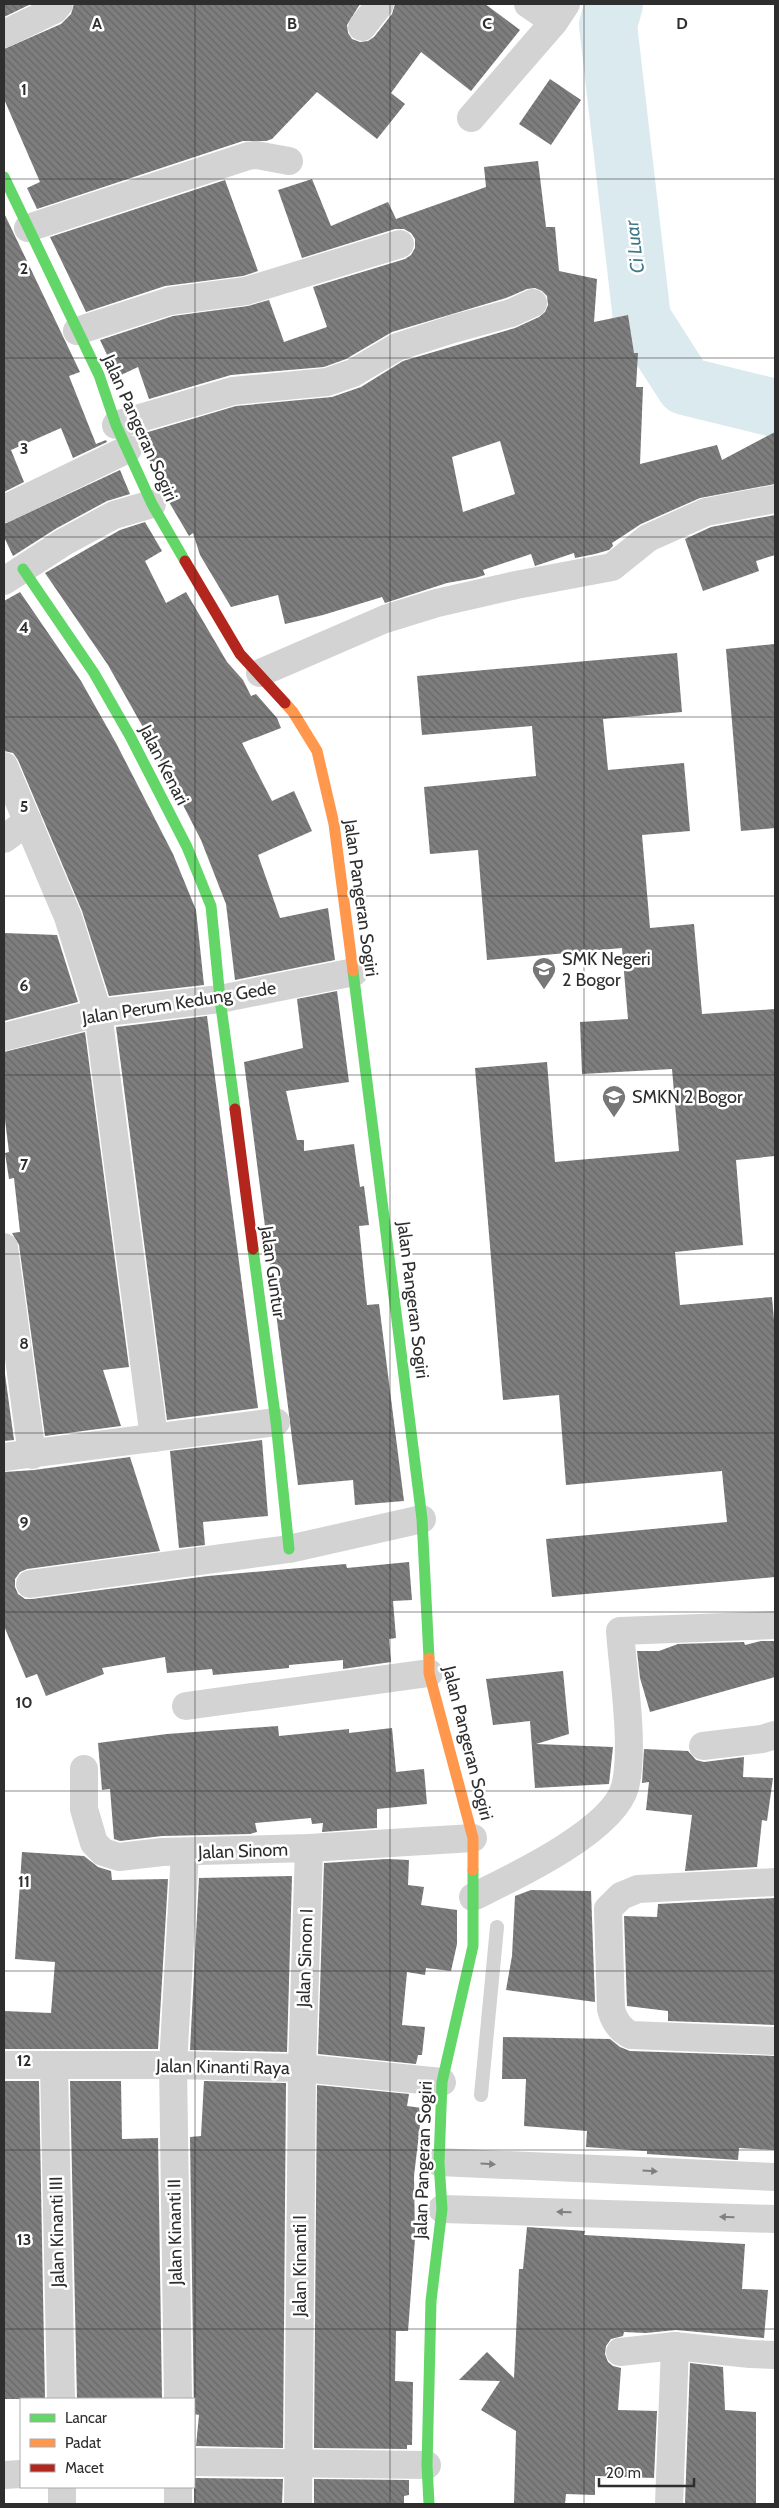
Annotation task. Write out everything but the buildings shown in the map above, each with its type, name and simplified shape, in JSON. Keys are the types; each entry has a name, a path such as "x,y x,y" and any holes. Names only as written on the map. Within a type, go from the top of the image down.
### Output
{"street":[{"path":"4,34 54,10 58,4"},
{"path":"362,27 380,4"},
{"path":"471,118 560,13 528,4"},
{"path":"28,228 248,156 256,155 289,160"},
{"name":"Jalan Pangeran Sogiri","path":"4,177 98,375 116,425 152,504 240,654 260,673 293,712 317,751 334,824 422,1519 430,1642 430,1673 473,1838 473,1946 476,1998 442,2082 439,2162 442,2209 431,2301 427,2466 429,2504"},
{"path":"78,331 170,301 246,291 400,244"},
{"path":"116,425 233,391 327,382 352,373 397,347 511,313 533,303"},
{"path":"4,510 128,449"},
{"path":"260,673 385,619 516,585 612,567 648,538 706,512 775,498"},
{"path":"13,575 64,542 114,514 152,504"},
{"name":"Jalan Kenari","path":"13,575 94,673 130,736 187,847 211,906 218,961 220,999"},
{"path":"4,766 68,918 98,1013 154,1438"},
{"path":"4,839 28,821"},
{"name":"Jalan Perum Kedung Gede","path":"4,1037 98,1013 220,999 354,972"},
{"name":"Jalan Guntur","path":"220,999 276,1422 289,1549"},
{"path":"4,1247 32,1455"},
{"path":"4,1457 32,1455 276,1422"},
{"path":"30,1584 289,1549 422,1519"},
{"path":"473,1897 550,1859 606,1816 624,1789 628,1759 620,1631 775,1625"},
{"path":"186,1706 430,1673"},
{"path":"703,1746 771,1739"},
{"name":"Jalan Sinom","path":"84,1768 86,1816 94,1843 103,1852 119,1857 162,1852 185,1853 309,1848 473,1838"},
{"name":"Jalan Sinom I","path":"302,2068 309,1848"},
{"name":"Jalan Kinanti II","path":"178,2398 173,2065 185,1853"},
{"path":"775,1882 638,1889 621,1896 608,1910 611,2009 613,2018 623,2032 631,2035 775,2041"},
{"name":"Jalan Kinanti Raya","path":"4,2066 173,2065 302,2068 442,2082"},
{"name":"Jalan Kinanti III","path":"54,2066 61,2398"},
{"name":"Jalan Kinanti I","path":"298,2504 302,2068"},
{"path":"439,2162 775,2177"},
{"path":"442,2209 775,2219"},
{"path":"620,2352 675,2346 750,2354 775,2354"},
{"path":"669,2504 675,2346"},
{"path":"195,2462 427,2466"},
{"path":"4,2474 20,2474"},
{"path":"62,2488 62,2504"},
{"path":"178,2488 178,2504"}],"lane":[{"path":"481,2095 476,1998 497,1926"}],"waterway":[{"name":"Ci Luar","path":"614,4 608,25 642,319 685,386 775,408"}],"traffic: fast":[{"path":"4,177 99,375 116,425 152,504 185,561"},
{"path":"23,569 94,673 130,736 187,847 211,906 220,999 235,1109"},
{"path":"353,971 422,1519 429,1658"},
{"path":"253,1249 276,1422 289,1549"},
{"path":"429,2504 427,2465 431,2301 442,2209 439,2162 442,2082 473,1946 473,1870"}],"traffic: slow":[{"path":"285,703 293,712 317,751 334,824 353,971"},
{"path":"429,1658 429,1673 473,1838 473,1870"}],"traffic: jam":[{"path":"185,561 240,654 285,703"},
{"path":"235,1109 253,1249"}],"place":[{"name":"SMK Negeri 2 Bogor","path":"544,990"},
{"name":"SMKN 2 Bogor","path":"614,1118"}]}
